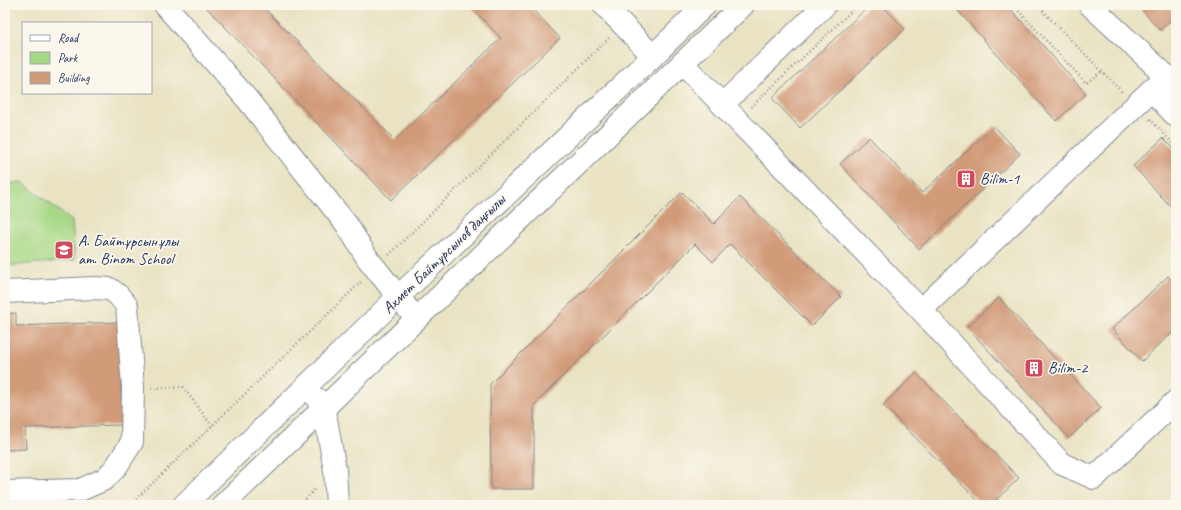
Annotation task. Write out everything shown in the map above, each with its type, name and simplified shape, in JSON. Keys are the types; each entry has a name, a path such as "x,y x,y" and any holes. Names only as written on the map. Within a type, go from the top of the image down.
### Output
{"street":[{"path":"165,5 247,99 347,225 368,259 416,319"},
{"path":"604,5 653,56"},
{"name":"Ахмет Байтұрсынов даңғылы","path":"184,505 398,297 653,56 704,5"},
{"name":"Ахмет Байтұрсынов даңғылы","path":"222,505 743,5"},
{"path":"722,104 825,5"},
{"path":"1090,5 1165,84 1176,116"},
{"path":"682,63 921,310 1062,464 1094,478 1176,401"},
{"path":"921,310 1136,106 1165,84"},
{"path":"5,292 95,288 110,289 118,295 127,306 133,388 132,442 116,467 105,479 80,490 5,492"},
{"path":"306,386 324,408 335,470 336,505"}],"path":[{"path":"738,120 858,5"},
{"path":"1013,5 1086,83 1101,72"},
{"path":"1037,5 1176,147"},
{"path":"133,388 183,387 212,426"}],"green space":[{"path":"22,182 72,221 75,260 6,266 5,184"}],"building":[{"path":"204,5 261,5 395,140 501,38 469,5 528,5 560,38 391,200"},
{"path":"870,5 882,5 905,29 800,128 772,98"},
{"path":"953,5 1007,5 1086,94 1056,121"},
{"path":"1137,5 1176,5 1176,15 1160,30"},
{"name":"Bilim-1","path":"994,126 1020,154 919,249 840,164 869,137 922,193"},
{"path":"1163,138 1176,151 1176,212 1133,166"},
{"path":"682,192 714,224 740,197 841,297 812,326 730,244 713,262 695,244 534,405 534,489 491,489 490,384"},
{"name":"Bilim-2","path":"1168,276 1176,285 1176,329 1142,361 1112,329"},
{"name":"Bilim-2","path":"999,298 1101,408 1069,438 967,327"},
{"path":"16,313 16,326 119,322 122,425 25,428 26,449 5,450 5,314"},
{"path":"916,373 1019,478 991,505 982,505 883,405"}],"place":[{"name":"Bilim-1","path":"966,179"},
{"name":"А. Байтұрсынұлы ат. Binom School","path":"64,250"},
{"name":"Bilim-2","path":"1034,368"}]}
